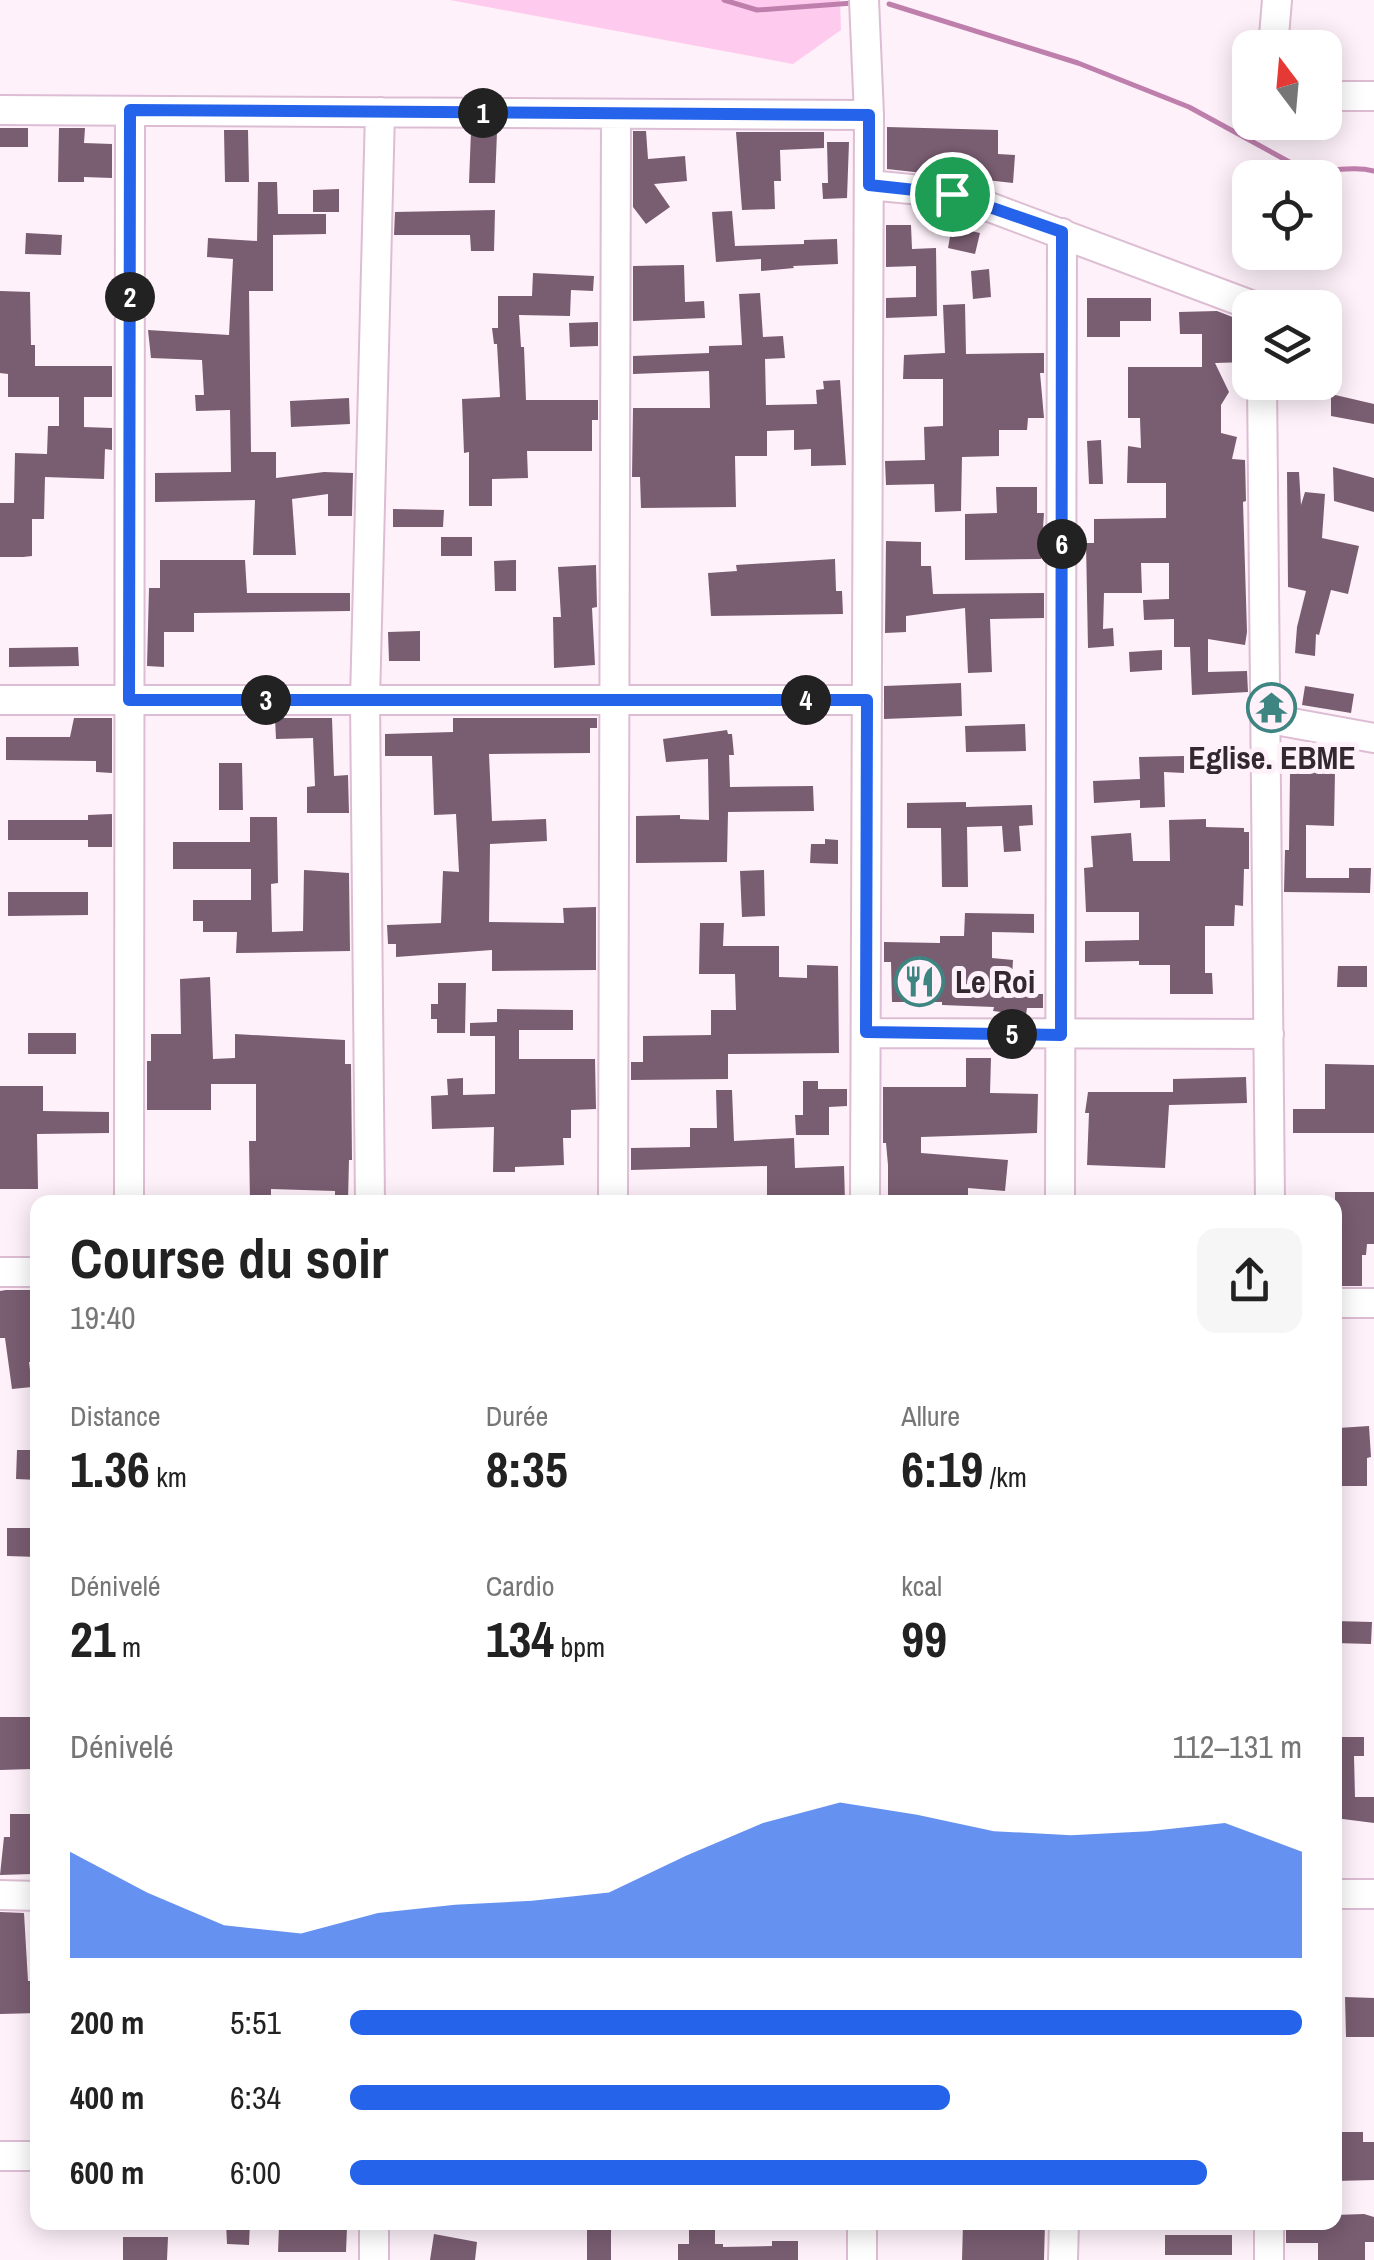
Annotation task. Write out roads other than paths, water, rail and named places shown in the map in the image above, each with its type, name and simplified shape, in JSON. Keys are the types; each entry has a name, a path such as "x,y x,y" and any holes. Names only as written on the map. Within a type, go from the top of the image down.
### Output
{"street":[{"path":"864,0 869,115 866,1195"},
{"path":"1274,30 1277,0"},
{"path":"1342,96 1374,96"},
{"path":"0,110 869,115"},
{"path":"129,1195 130,110"},
{"path":"370,1195 365,700 380,112"},
{"path":"612,1195 616,114"},
{"path":"869,185 952,194 1232,297"},
{"path":"1060,1195 1062,232"},
{"path":"1262,400 1270,1195"},
{"path":"0,700 867,700"},
{"path":"1265,718 1374,738"},
{"path":"866,1032 1269,1034"},
{"path":"0,1272 30,1272"},
{"path":"1342,1303 1374,1303"},
{"path":"1342,1894 1374,1894"},
{"path":"0,1896 30,1896"},
{"path":"0,2156 30,2156"},
{"path":"374,2230 374,2260"},
{"path":"862,2230 862,2260"},
{"path":"1063,2260 1064,2230"},
{"path":"1268,2230 1269,2260"}],"waterway":[{"path":"724,0 757,10 853,3"},
{"path":"889,4 1078,63 1189,107 1304,170 1374,171"}],"place":[{"name":"Eglise. EBME","path":"1272,707"},
{"name":"Le Roi","path":"920,981"}]}
